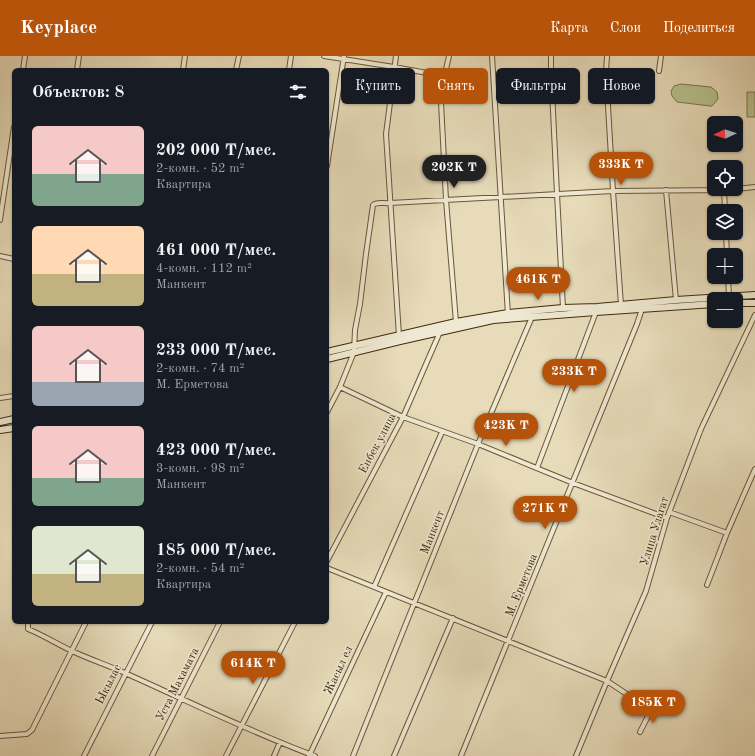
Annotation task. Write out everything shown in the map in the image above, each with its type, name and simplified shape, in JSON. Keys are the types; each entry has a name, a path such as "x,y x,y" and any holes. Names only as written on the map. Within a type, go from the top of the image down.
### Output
{"main road":[{"path":"743,296 755,295"},
{"path":"329,358 508,316 532,317 642,309 676,300 707,298"},
{"path":"743,303 755,303"},
{"path":"329,352 456,322 563,308 621,305 707,304"},
{"path":"0,422 12,419"},
{"path":"0,430 12,428"}],"street":[{"path":"23,68 25,56"},
{"path":"77,68 79,56"},
{"path":"183,68 185,56"},
{"path":"236,68 239,56"},
{"path":"289,68 291,56"},
{"path":"324,56 344,58 423,72"},
{"path":"396,56 386,134 399,336"},
{"path":"446,68 449,56"},
{"path":"492,56 508,316"},
{"path":"552,56 551,69 563,308"},
{"path":"607,56 606,72 621,305"},
{"path":"659,71 661,56"},
{"path":"329,153 344,58"},
{"path":"441,104 446,200 456,322"},
{"path":"0,220 12,141"},
{"path":"743,188 755,187"},
{"path":"666,190 676,300"},
{"path":"329,408 340,387 354,352 373,205 377,202 390,203 613,191 707,190"},
{"path":"0,256 12,258"},
{"name":"М. Ерметова","path":"461,756 573,483 642,309"},
{"path":"537,468 596,312"},
{"name":"Улица Улагат","path":"576,756 646,591 669,512 701,429 755,315"},
{"name":"Манкент","path":"353,756 478,444 532,317"},
{"name":"Енбек улица","path":"329,557 403,417 440,332"},
{"path":"340,387 403,417 478,444 573,483 667,518"},
{"path":"0,398 12,396"},
{"path":"374,587 442,432"},
{"path":"707,585 755,469"},
{"path":"669,512 728,533"},
{"path":"329,569 607,681 651,710 640,732"},
{"name":"Жасыл ел","path":"310,755 386,592"},
{"path":"394,756 453,618"},
{"path":"28,624 28,629 72,651 125,673 181,700 315,756"},
{"path":"0,736 27,734 32,730 85,624"},
{"name":"Ыкылас","path":"84,756 151,624"},
{"name":"Уста Махамата","path":"152,756 219,624"},
{"path":"226,756 294,624"},
{"path":"274,756 280,742"}],"green space":[{"path":"681,84 711,87 717,92 718,99 712,106 677,102 672,96 671,91 674,86"},
{"path":"747,92 755,92 755,117 747,117"}]}
